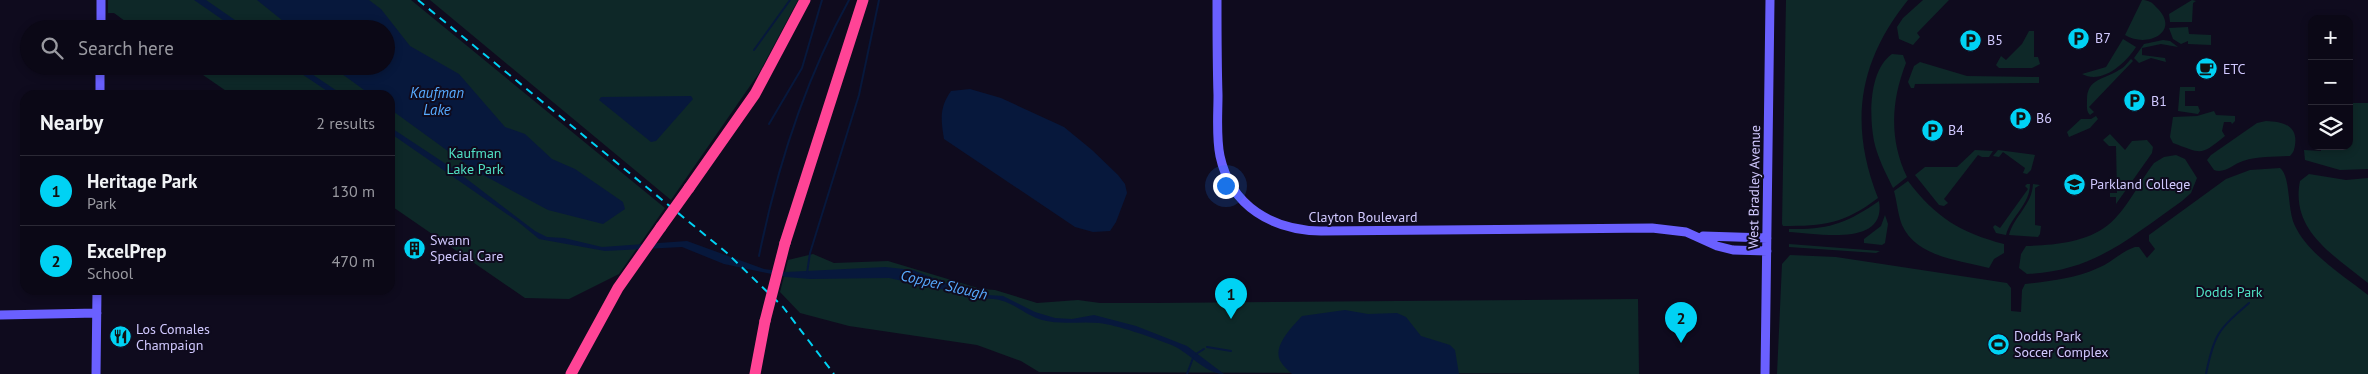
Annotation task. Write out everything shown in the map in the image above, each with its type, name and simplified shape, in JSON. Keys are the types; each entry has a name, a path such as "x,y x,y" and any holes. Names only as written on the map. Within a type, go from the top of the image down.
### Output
{"highway":[{"path":"571,374 618,288 759,87 804,0"},
{"path":"755,374 765,321 785,243 864,0"}],"street":[{"path":"101,0 101,20"},
{"name":"Clayton Boulevard","path":"1216,0 1220,156 1229,181 1236,193 1251,208 1270,221 1302,231 1652,228 1686,232 1717,246 1733,250 1767,251"},
{"name":"West Bradley Avenue","path":"1765,374 1770,0"},
{"path":"100,75 100,90"},
{"name":"Clayton Boulevard","path":"1698,236 1767,238"},
{"path":"96,374 97,295"},
{"path":"0,315 97,313"}],"green space":[{"name":"Kaufman Lake Park","path":"108,0 411,0 665,208 619,274 569,299 525,298 395,208 395,90 225,90 203,75 395,75 395,20 124,20 114,13 108,13"},
{"path":"430,0 798,0 759,73 671,200"},
{"path":"1786,0 1908,0 1891,23 1878,47 1869,70 1863,95 1863,145 1878,198 1855,213 1833,222 1810,225 1783,226 1782,224"},
{"path":"1923,0 1949,0 1917,33 1920,37 1913,45 1899,39 1897,27 1903,18"},
{"path":"2142,0 2146,0 2154,5 2163,16 2165,23 2164,30 2152,39 2134,39 2125,35"},
{"path":"2192,0 2196,1 2193,3 2192,22 2170,22 2169,14"},
{"path":"2188,27 2189,34 2211,35 2211,45 2188,44 2188,41 2181,44 2173,39 2169,28"},
{"path":"2029,31 2034,31 2034,57 2038,57 2040,64 2032,68 1999,68 1996,65 2001,56 2006,60 2022,44"},
{"path":"2123,39 2136,47 2126,60 2105,75 2090,77 2082,74 2106,67"},
{"path":"2163,40 2170,41 2178,47 2161,44 2142,48 2142,55 2165,58 2166,62 2151,58 2139,63 2134,58 2144,44"},
{"path":"1892,54 1903,55 1906,63 1897,92 1894,120 1897,149 1907,177 1893,188 1875,147 1871,119 1875,82 1884,61"},
{"path":"2131,59 2133,61 2089,107 2094,112 2090,115 2087,106 2090,87 2097,80 2122,68"},
{"path":"1920,62 1967,76 2039,77 2039,83 1915,84 1914,88 1911,88 1908,82 1914,66"},
{"path":"2180,87 2195,87 2195,91 2185,91 2185,106 2198,106 2200,111 2198,114 2178,111"},
{"path":"2353,103 2368,103 2368,169 2340,170 2305,160 2304,150 2353,150"},
{"path":"2214,111 2216,115 2235,116 2235,121 2232,124 2231,122 2224,122 2222,131 2225,136 2211,147 2196,151 2173,143 2170,137 2173,117 2197,116"},
{"path":"2096,116 2098,119 2090,128 2069,137 2067,132 2081,119 2091,119"},
{"path":"2266,121 2278,122 2292,129 2295,145 2294,151 2290,156 2249,159 2222,171 2214,170 2207,160 2211,155 2257,123"},
{"path":"2110,134 2125,150 2132,141 2147,140 2153,147 2152,153 2116,204 2116,197 2110,197 2110,193 2117,193 2116,146 2109,146 2103,140"},
{"path":"1975,150 1993,151 1989,157 1978,155 1944,199 1948,203 1944,206 1939,205 1915,175 1925,167 1957,167"},
{"path":"1998,150 2035,155 2031,170 2027,174 2023,173 2025,168 2003,152 1999,157 1993,156"},
{"path":"2176,155 2185,159 2197,178 2191,193 2128,240 2072,267 2051,272 2027,274 2019,268 2021,254 2026,246 2069,242 2089,236 2108,225 2127,204 2154,163 2164,157"},
{"name":"Dodds Park","path":"2280,168 2286,178 2293,220 2301,236 2327,264 2368,295 2368,374 1777,374 1782,264 1790,255 1836,257 2007,283 2011,288 2011,311 2021,312 2022,290 2025,284 2062,279 2089,272 2135,247 2139,247 2147,258 2155,249 2149,241 2149,235 2226,179 2250,170"},
{"path":"2309,174 2346,180 2368,178 2368,283 2329,252 2308,228 2302,214 2299,199 2300,181"},
{"path":"1908,181 1918,194 1939,214 1975,235 2004,244 2004,253 1994,259 1989,268 1928,251 1917,244 1902,225 1894,191"},
{"path":"2030,184 2027,198 2008,228 2006,235 1996,233 1993,227 1995,225 2000,228 2028,189 2025,186"},
{"path":"2033,184 2040,185 2035,188 2035,225 2041,226 2040,234 2038,237 2009,235 2011,228 2030,198"},
{"path":"1879,201 1879,216 1872,226 1861,232 1832,235 1789,232 1789,229 1815,228 1837,224 1857,215"},
{"path":"1885,215 1888,224 1885,243 1882,245 1864,243 1864,239 1881,226"},
{"path":"1789,244 1880,251 1876,253 1789,247"},
{"path":"813,254 834,263 888,261 981,289 995,290 1037,303 1078,300 1100,303 1156,303 1638,299 1639,374 1039,372 1021,361 977,345 849,326 800,313 780,292 788,260"}],"water":[{"path":"194,0 206,0 235,20 223,20"},
{"name":"Kaufman Lake","path":"257,0 369,0 381,9 390,20 282,20"},
{"name":"Kaufman Lake","path":"395,27 410,46 459,74 505,127 525,134 552,159 575,169 623,202 625,209 603,224 548,210 474,170 395,113 395,90 364,90 343,75 395,75"},
{"path":"303,75 313,75 336,90 326,90"},
{"path":"970,89 1001,98 1064,127 1118,175 1125,184 1127,193 1116,222 1110,231 1093,232 1075,227 944,139 942,114 947,97 951,91"},
{"path":"691,96 693,99 656,141 651,142 599,100 601,97"},
{"name":"Copper Slough","path":"395,130 455,170 535,231 547,237 564,238 602,247 687,241 764,269 786,272 885,267 913,270 973,294 1003,296 1035,312 1055,318 1072,319 1094,315 1136,326 1187,346 1224,374 1210,370 1176,347 1153,338 1106,324 1042,320 1009,303 994,299 986,299 889,278 810,279 786,277 724,264 682,247 605,251 539,239 517,221 395,136"},
{"path":"1345,310 1368,314 1397,313 1406,317 1421,336 1450,345 1455,350 1459,374 1292,374 1283,365 1279,356 1279,350 1284,337 1302,316"}],"waterway":[{"path":"754,50 790,0"},
{"path":"769,124 802,68 822,0"},
{"path":"759,256 774,190 794,125 819,61 849,0"},
{"path":"807,273 810,253 859,95 879,0"},
{"path":"2206,374 2212,350 2219,334 2230,320 2249,303"},
{"path":"1207,347 1231,351"},
{"path":"1196,354 1204,349"},
{"path":"1187,374 1193,358"}],"railway":[{"path":"418,0 727,253 783,307 834,374"}],"place":[{"name":"B7","path":"2079,38"},
{"name":"B5","path":"1971,40"},
{"name":"ETC","path":"2207,69"},
{"name":"B1","path":"2135,101"},
{"name":"B6","path":"2020,118"},
{"name":"B4","path":"1932,130"},
{"name":"Parkland College","path":"2074,184"},
{"name":"Swann Special Care","path":"414,248"},
{"name":"Heritage Park","path":"1231,319"},
{"name":"Los Comales Champaign","path":"120,337"},
{"name":"ExcelPrep","path":"1681,343"},
{"name":"Dodds Park Soccer Complex","path":"1998,344"}]}
